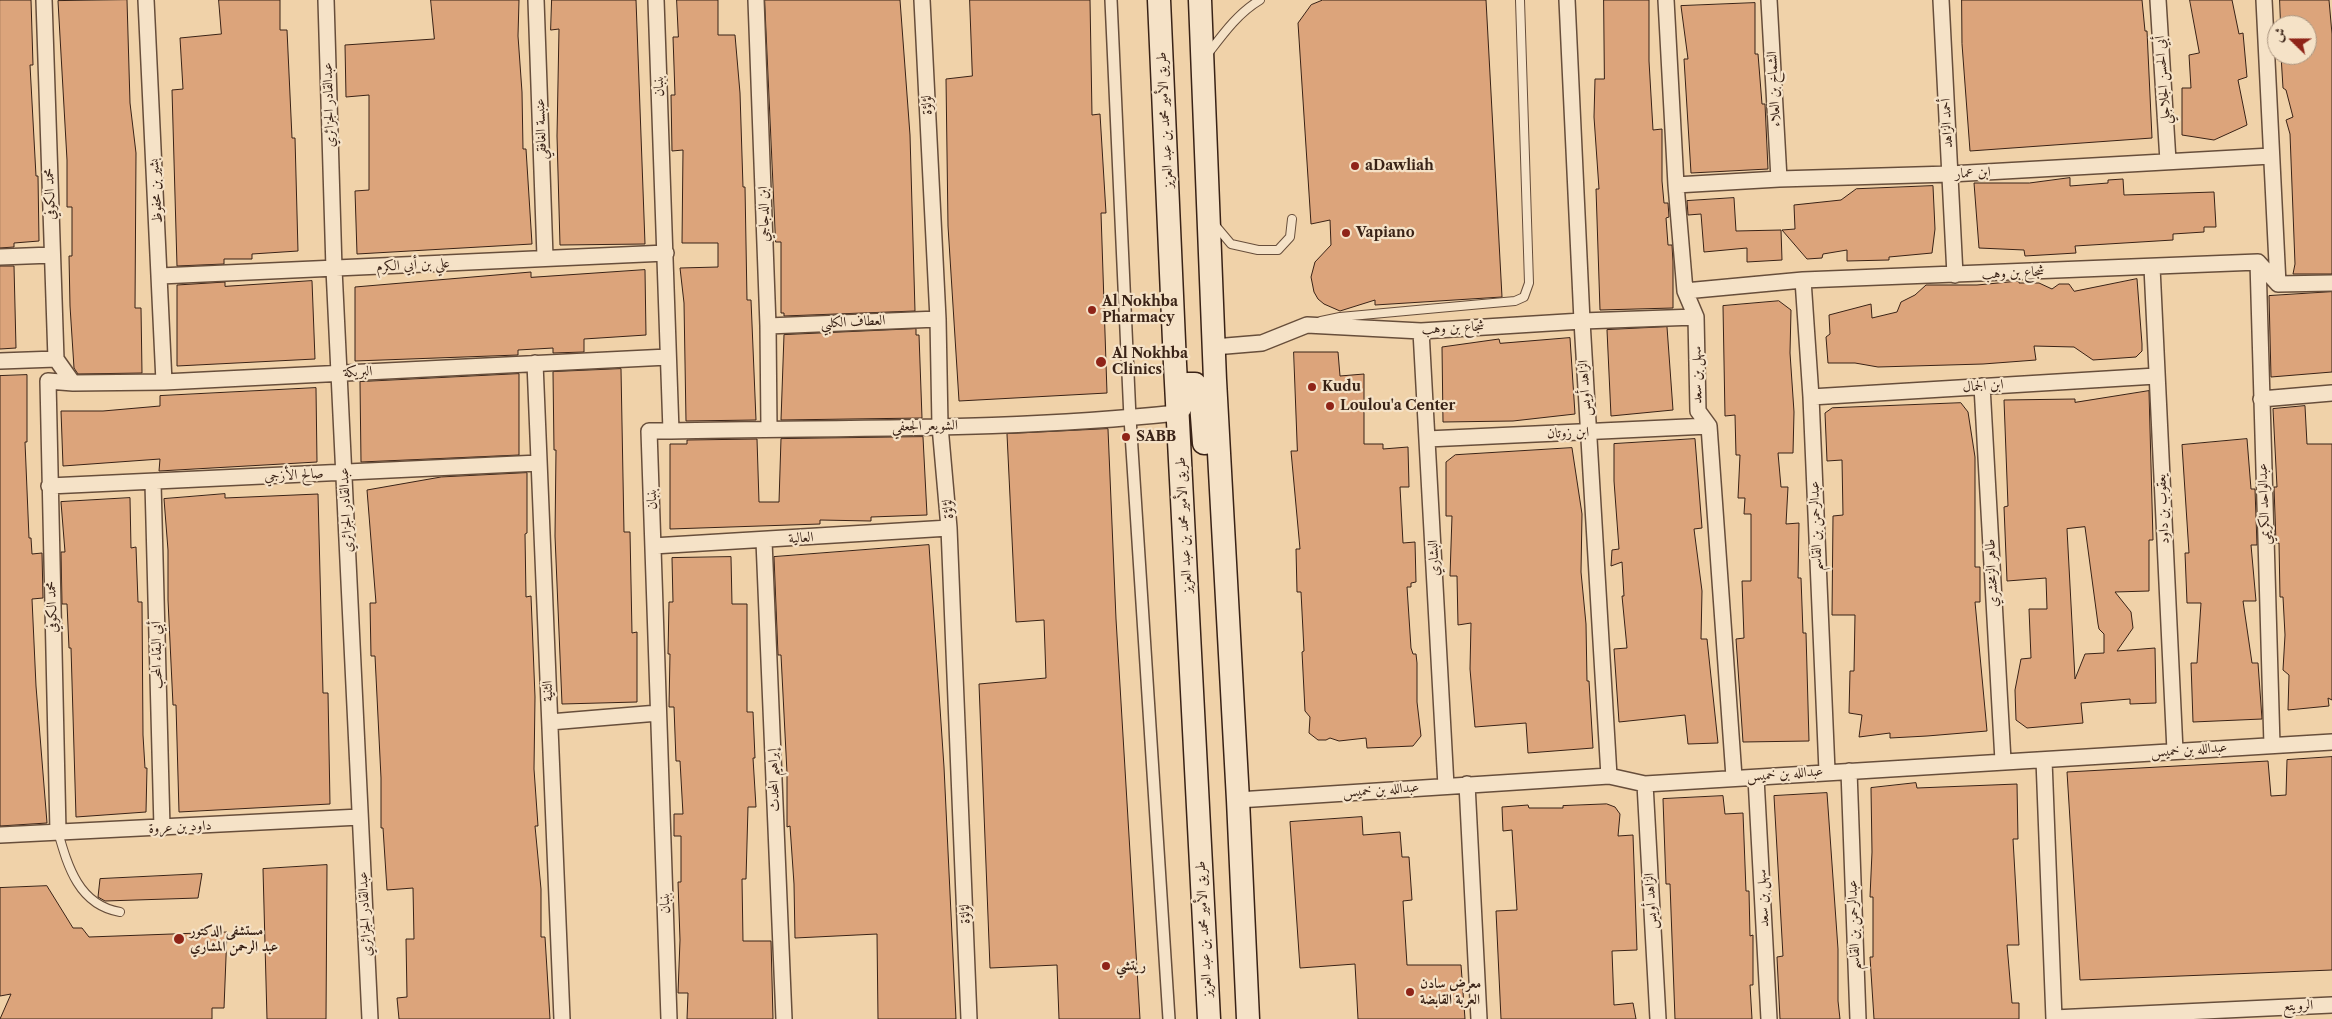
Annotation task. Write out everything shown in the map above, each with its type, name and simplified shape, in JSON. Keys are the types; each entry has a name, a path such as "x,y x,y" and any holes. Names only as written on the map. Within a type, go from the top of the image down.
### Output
{"main road":[{"name":"طريق الأمير محمد بن عبد العزيز","path":"1160,0 1177,413 1209,1019"},
{"path":"1200,0 1214,347 1248,1019"},
{"path":"1177,413 1183,402 1185,387 1188,384 1195,384 1200,390 1206,458 1222,496"}],"street":[{"name":"محمد الكوفي","path":"44,0 56,359"},
{"name":"بشير بن محفوظ","path":"146,0 164,382"},
{"name":"عبدالقادر الجزائري","path":"326,0 334,269 341,373 370,1019"},
{"name":"عنبسة الغافقي","path":"536,0 545,257"},
{"name":"بنبان","path":"656,0 671,431 649,431 669,1019"},
{"name":"ابن الدجاجي","path":"756,0 768,326 769,429"},
{"name":"لؤلؤة","path":"922,0 938,319 940,426 949,528 969,1019"},
{"path":"1111,0 1130,418 1169,1019"},
{"name":"الزاهد أويس","path":"1567,0 1588,433 1609,776"},
{"name":"سهل بن سعد","path":"1666,0 1676,185 1685,291 1696,317 1698,411 1709,426 1734,777"},
{"name":"الشماخ بن العلاء","path":"1769,0 1779,179"},
{"name":"أحمد الزاهد","path":"1941,0 1955,275"},
{"name":"أبي الحسن الجلاجلي","path":"2158,0 2168,161"},
{"path":"2264,0 2278,284"},
{"name":"ابن عمار","path":"1676,185 1779,179 1950,174 2271,156"},
{"name":"علي بن أبي الكرم","path":"160,276 666,253"},
{"path":"0,257 52,255"},
{"path":"2258,262 2278,284 2332,283"},
{"name":"شجاع بن وهب","path":"1685,291 1803,280 2258,262"},
{"name":"عبدالواحد الكريمي","path":"2258,262 2272,745"},
{"name":"يعقوب بن داود","path":"2152,267 2175,751"},
{"name":"عبدالرحمن بن القاسم","path":"1803,280 1811,397 1827,772"},
{"name":"شجاع بن وهب","path":"1214,347 1262,343 1307,325 1421,331 1582,321 1696,317"},
{"name":"العطاف الكلبي","path":"768,326 938,319"},
{"name":"البشاري","path":"1421,331 1446,786"},
{"name":"البريكة","path":"48,381 73,383 164,382 668,356"},
{"path":"0,361 56,359 73,383"},
{"name":"الثنية","path":"535,363 562,1019"},
{"name":"ابن الجمال","path":"1811,397 2156,376"},
{"name":"محمد الكوفي","path":"48,381 58,832"},
{"name":"طاهر الزمخشري","path":"1982,386 2003,760"},
{"path":"2261,399 2332,393"},
{"name":"الشويعر الجعفي","path":"671,431 940,426 1130,418 1177,413"},
{"name":"ابن زوتان","path":"1427,439 1709,426"},
{"name":"صالح الأزجي","path":"49,486 539,464"},
{"name":"أبي البقاء المحب","path":"153,482 162,828"},
{"name":"العالية","path":"653,546 764,541 949,528"},
{"name":"إبراهيم المحدث","path":"764,541 784,1019"},
{"path":"550,722 658,713"},
{"name":"عبدالله بن خميس","path":"1238,800 1609,776 1645,784 2003,760 2044,760 2332,742"},
{"path":"2044,760 2054,1019"},
{"name":"عبدالرحمن بن القاسم","path":"1849,771 1858,1019"},
{"name":"سهل بن سعد","path":"1756,778 1769,1019"},
{"path":"1467,784 1479,1019"},
{"name":"الزاهد أويس","path":"1645,784 1658,1019"},
{"name":"داود بن عروة","path":"0,835 360,818"},
{"name":"الرويتع","path":"2054,1019 2256,1013 2332,1005"}],"lane":[{"path":"1203,60 1226,29 1249,7 1260,0"},
{"path":"1307,325 1340,317 1515,301 1524,297 1529,283 1520,0"},
{"path":"1210,219 1231,244 1258,250 1278,250 1290,237 1292,220"},
{"path":"58,832 68,865 93,903 104,910 120,912"}],"building":[{"path":"0,0 31,0 33,65 30,65 36,176 38,176 39,241 14,243 14,247 0,248"},
{"path":"127,0 130,103 136,153 135,308 141,308 142,373 78,374 74,368 70,306 69,256 72,256 72,207 67,207 67,160 58,1"},
{"path":"219,0 280,0 280,30 287,30 292,138 295,138 298,251 252,254 252,259 224,259 224,264 177,266 172,90 183,89 180,38 221,34"},
{"path":"431,0 519,0 518,36 522,92 523,149 526,149 532,244 357,254 355,191 369,190 369,95 346,97 345,45 434,39"},
{"path":"552,0 636,0 645,244 560,245 557,136 559,29 551,30"},
{"path":"677,0 718,0 718,35 735,35 740,93 743,187 745,187 747,300 751,300 756,420 686,421 684,303 680,268 718,267 718,243 682,243 683,150 672,151 671,95 675,95 673,37 678,37"},
{"path":"765,0 900,0 910,135 915,311 784,316 784,313 781,313 781,242 776,242"},
{"path":"970,0 1090,0 1092,115 1100,114 1106,213 1101,213 1107,393 959,401 948,226 946,79 972,76"},
{"path":"1323,0 1486,0 1502,297 1375,305 1375,300 1340,311 1324,304 1318,299 1314,292 1311,277 1315,262 1331,245 1330,220 1311,224 1298,23 1311,5"},
{"path":"1604,0 1649,0 1649,61 1653,130 1662,129 1662,181 1664,203 1668,203 1669,217 1666,218 1668,245 1672,245 1673,308 1600,310 1596,189 1599,189 1594,117 1595,79 1604,79"},
{"path":"1962,0 2142,0 2145,31 2147,31 2152,138 1970,151 1962,44"},
{"path":"2190,0 2232,0 2239,34 2243,33 2247,77 2238,80 2247,125 2214,140 2182,135 2182,88 2191,88 2189,55 2199,53"},
{"path":"2280,0 2329,0 2332,34 2332,274 2293,274 2295,264 2290,134 2286,120 2293,117 2286,90 2283,88 2282,65 2317,65 2317,15 2281,15"},
{"path":"1755,3 1755,54 1758,54 1762,104 1765,104 1768,169 1691,173 1684,59 1688,59 1681,6"},
{"path":"2070,178 2070,186 2108,183 2108,180 2123,179 2124,195 2214,192 2216,227 2204,227 2204,232 2173,234 2173,240 2075,246 2076,253 2025,256 2024,250 1979,248 1974,183 2029,183"},
{"path":"1933,186 1935,229 1932,253 1889,257 1889,260 1847,261 1847,250 1823,254 1822,258 1807,259 1782,230 1795,229 1794,205 1841,200 1856,189"},
{"path":"1734,198 1736,231 1781,230 1782,260 1747,262 1747,248 1704,252 1701,214 1688,215 1687,201"},
{"path":"0,266 14,266 16,348 0,349"},
{"path":"645,270 646,335 584,339 584,352 553,353 553,348 518,350 518,355 355,361 355,287 531,272 531,277"},
{"path":"2137,279 2142,351 2136,357 2093,360 2074,347 2034,346 2036,360 1983,364 1878,367 1855,363 1828,363 1826,337 1830,334 1829,315 1871,304 1872,318 1897,312 1901,302 1915,295 1926,285 1977,285 2019,281 2019,283 2039,283 2052,289 2059,284 2069,284 2074,291"},
{"path":"312,281 315,359 177,366 177,285 225,282 225,286"},
{"path":"2332,292 2332,372 2271,377 2269,296"},
{"path":"1779,301 1791,310 1790,353 1794,412 1793,453 1778,453 1781,487 1788,487 1786,524 1799,523 1798,578 1801,578 1803,633 1806,633 1809,741 1743,742 1736,639 1744,638 1742,581 1751,581 1751,514 1744,514 1745,498 1738,498 1740,455 1736,455 1735,415 1725,416 1723,306"},
{"path":"1667,327 1673,410 1611,416 1607,330"},
{"path":"916,329 916,335 919,335 922,418 781,420 784,335"},
{"path":"1570,338 1575,414 1513,421 1443,422 1442,347 1499,339 1500,343"},
{"path":"1294,352 1338,352 1340,376 1364,374 1364,444 1383,444 1383,449 1408,447 1409,487 1400,487 1403,543 1415,542 1416,582 1411,583 1411,587 1407,587 1411,648 1413,654 1416,654 1417,663 1417,702 1421,736 1413,746 1367,748 1366,738 1339,741 1330,738 1318,740 1309,733 1310,717 1305,711 1301,592 1297,592 1296,549 1300,549 1291,451 1297,451"},
{"path":"621,369 624,532 630,532 632,633 637,632 637,702 562,704 555,536 556,450 554,450 553,372"},
{"path":"519,374 519,455 361,462 360,382"},
{"path":"27,375 27,442 25,442 29,538 31,538 32,554 42,553 43,598 32,599 36,686 47,823 0,826 0,376"},
{"path":"316,388 317,462 159,471 160,459 63,466 61,411 103,411 160,406 160,396"},
{"path":"2149,391 2153,540 2149,540 2149,591 2115,592 2131,612 2133,628 2117,651 2155,648 2156,703 2130,704 2130,699 2081,703 2083,723 2027,728 2016,720 2015,690 2021,659 2031,658 2029,609 2047,609 2046,578 2007,581 2004,507 2008,506 2004,400 2075,399 2075,402","holes":["2085,527 2099,629 2104,634 2104,653 2085,654 2075,679 2067,529"]},
{"path":"1961,403 1968,412 1975,457 1975,567 1980,567 1980,602 1975,602 1987,731 1890,738 1890,733 1859,737 1862,715 1849,713 1850,671 1854,671 1855,615 1832,615 1833,516 1843,515 1842,460 1827,461 1825,413 1832,408"},
{"path":"2305,406 2307,444 2332,444 2332,700 2328,698 2329,706 2288,710 2289,675 2283,670 2285,635 2283,597 2280,597 2279,543 2276,543 2274,487 2277,487 2273,409"},
{"path":"1108,429 1116,619 1140,1019 1059,1019 1057,965 990,968 979,684 1046,678 1044,620 1016,622 1007,434"},
{"path":"923,437 927,515 871,517 871,521 820,520 820,524 670,529 670,444 687,444 687,440 757,439 759,502 779,502 781,439"},
{"path":"1695,439 1702,528 1694,529 1702,591 1701,639 1707,639 1718,743 1688,744 1685,715 1619,722 1614,649 1627,648 1622,596 1624,596 1622,562 1611,566 1612,550 1619,549 1614,481 1614,444"},
{"path":"2247,439 2251,489 2255,489 2257,545 2251,545 2256,601 2243,601 2252,663 2258,663 2262,719 2193,722 2191,663 2197,663 2201,603 2187,603 2185,553 2189,553 2182,445"},
{"path":"1572,448 1582,514 1581,572 1593,748 1528,753 1526,723 1475,727 1470,669 1471,623 1458,625 1457,576 1450,576 1452,516 1446,516 1446,462 1455,455"},
{"path":"527,473 527,533 525,534 526,597 531,596 535,697 534,769 538,826 535,826 541,889 541,937 545,937 550,1019 399,1019 397,998 407,997 406,939 414,939 413,888 387,890 383,828 381,828 381,778 375,656 371,656 370,603 376,603 367,490 441,477"},
{"path":"225,494 225,498 318,494 323,693 328,693 330,804 179,812 176,705 173,705 168,600 168,550 164,499"},
{"path":"130,498 131,548 136,547 138,602 142,602 143,735 145,768 147,768 146,812 76,817 71,648 69,648 67,604 62,604 61,552 65,552 61,502"},
{"path":"929,545 944,767 956,1019 878,1019 877,934 795,938 794,884 790,826 787,827 787,773 781,655 778,655 774,557"},
{"path":"731,557 732,604 747,604 747,712 753,712 755,758 753,758 756,807 748,807 746,879 742,879 743,941 771,941 773,1019 687,1019 688,993 678,993 680,940 678,882 681,882 681,836 674,836 674,814 683,814 680,761 676,761 674,707 669,707 669,602 673,602 672,558"},
{"path":"2332,757 2332,970 2080,980 2067,772 2268,761 2271,796 2286,795 2287,760"},
{"path":"1916,783 1917,788 2017,784 2018,839 2013,839 2019,945 2007,945 2012,1003 2019,1003 2019,1019 1874,1019 1870,957 1873,957 1873,897 1870,897 1872,852 1871,788"},
{"path":"1827,793 1838,949 1840,1019 1780,1019 1777,957 1783,956 1774,796"},
{"path":"1723,796 1725,814 1743,813 1746,891 1749,891 1750,936 1753,935 1753,985 1750,985 1752,1019 1675,1019 1670,884 1666,884 1663,799"},
{"path":"1607,804 1615,807 1620,814 1618,836 1633,835 1637,950 1612,951 1614,1005 1633,1003 1636,1019 1501,1019 1496,911 1517,910 1512,830 1503,831 1502,807 1528,805 1529,808 1563,808 1563,806"},
{"path":"1362,817 1363,835 1400,832 1402,857 1409,857 1412,900 1403,901 1407,965 1461,965 1465,1019 1358,1019 1355,964 1300,968 1290,822"},
{"path":"327,865 326,1019 267,1019 263,869"},
{"path":"202,874 198,898 105,901 98,897 100,879"},
{"path":"47,886 73,928 82,928 89,937 227,932 224,1008 212,1008 212,1019 0,1019 11,994 0,996 0,888"}],"place":[{"name":"aDawliah","path":"1355,166"},
{"name":"Vapiano","path":"1346,233"},
{"name":"Al Nokhba Pharmacy","path":"1092,310"},
{"name":"Al Nokhba Clinics","path":"1101,362"},
{"name":"Kudu","path":"1312,387"},
{"name":"Loulou'a Center","path":"1330,406"},
{"name":"SABB","path":"1126,437"},
{"name":"مستشفى الدكتور عبد الرحمن المشاري","path":"179,939"},
{"name":"ريتشي","path":"1106,966"},
{"name":"معرض سادن العربة القابضة","path":"1410,992"}]}
